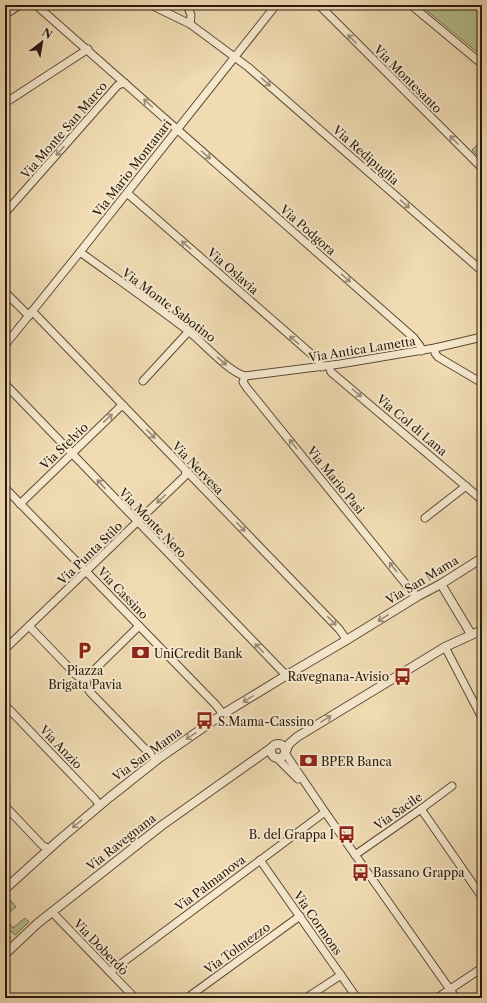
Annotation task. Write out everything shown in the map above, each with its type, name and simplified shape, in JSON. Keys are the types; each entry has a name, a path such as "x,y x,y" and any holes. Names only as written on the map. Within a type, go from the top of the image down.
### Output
{"street":[{"path":"5,14 19,5"},
{"name":"Via Podgora","path":"36,5 88,49 177,130 414,338 420,346 420,351"},
{"name":"Via Redipuglia","path":"151,5 190,24 262,78 482,271"},
{"path":"187,5 191,15 190,24"},
{"name":"Via Mario Montanari","path":"5,345 276,5"},
{"name":"Via Montesanto","path":"319,5 482,168"},
{"path":"411,5 482,64"},
{"path":"5,104 88,49"},
{"name":"Via Monte San Marco","path":"5,213 118,85 125,82"},
{"name":"Via Oslavia","path":"127,193 326,367"},
{"name":"Via Monte Sabotino","path":"80,252 189,331 234,371 244,376"},
{"name":"Via Nervesa","path":"5,292 31,313 124,406 339,629 344,636 345,641"},
{"path":"143,381 189,331"},
{"name":"Via Antica Lametta","path":"244,376 326,367 420,351 482,337"},
{"path":"434,348 438,357 482,383"},
{"name":"Via Col di Lana","path":"326,367 482,500"},
{"name":"Via Mario Pasi","path":"244,376 243,382 247,388 418,596"},
{"name":"Via Monte Nero","path":"5,384 137,522 282,671 287,674"},
{"name":"Via Stelvio","path":"20,504 120,407 124,406"},
{"name":"Via Punta Stilo","path":"5,649 87,572 185,476 186,471"},
{"path":"425,518 466,486"},
{"name":"Via Cassino","path":"5,488 216,705 223,714"},
{"name":"Via San Mama","path":"5,889 49,848 158,759 223,714 287,674 345,641 418,596 441,584 482,558"},
{"path":"441,584 471,634"},
{"path":"29,626 76,675 82,679 86,678 139,626"},
{"path":"259,757 282,757 293,740 445,647 482,630"},
{"path":"445,647 482,718"},
{"path":"86,678 87,687 90,692 150,754 158,759"},
{"name":"Via Anzio","path":"5,705 98,802 98,807"},
{"path":"307,787 271,752 275,744 284,746 285,752 307,787 456,998"},
{"name":"Via Ravegnana","path":"7,951 52,912 161,826 272,748"},
{"name":"Via Sacile","path":"355,855 452,786"},
{"path":"5,806 43,846 49,848"},
{"path":"421,809 482,897"},
{"name":"Via Palmanova","path":"110,972 325,812"},
{"name":"Via Cormons","path":"260,860 357,998"},
{"name":"Via Doberdò","path":"52,912 135,998"},
{"name":"Via Tolmezzo","path":"187,998 300,916"},
{"path":"437,998 482,968"},
{"path":"306,998 341,975"}],"green space":[{"path":"420,5 482,5 482,56"},
{"path":"482,140 482,160 472,150"},
{"path":"8,897 16,907 5,916 5,899"},
{"path":"5,918 13,928 25,918 29,922 15,935 11,931 8,934 11,937 5,943"}],"place":[{"name":"Piazza Brigata Pavia","path":"85,651"},
{"name":"UniCredit Bank","path":"141,653"},
{"name":"Ravegnana-Avisio","path":"402,676"},
{"name":"S.Mama-Cassino","path":"205,721"},
{"name":"BPER Banca","path":"308,761"},
{"name":"B. del Grappa I","path":"347,834"},
{"name":"Bassano Grappa","path":"360,872"}]}
